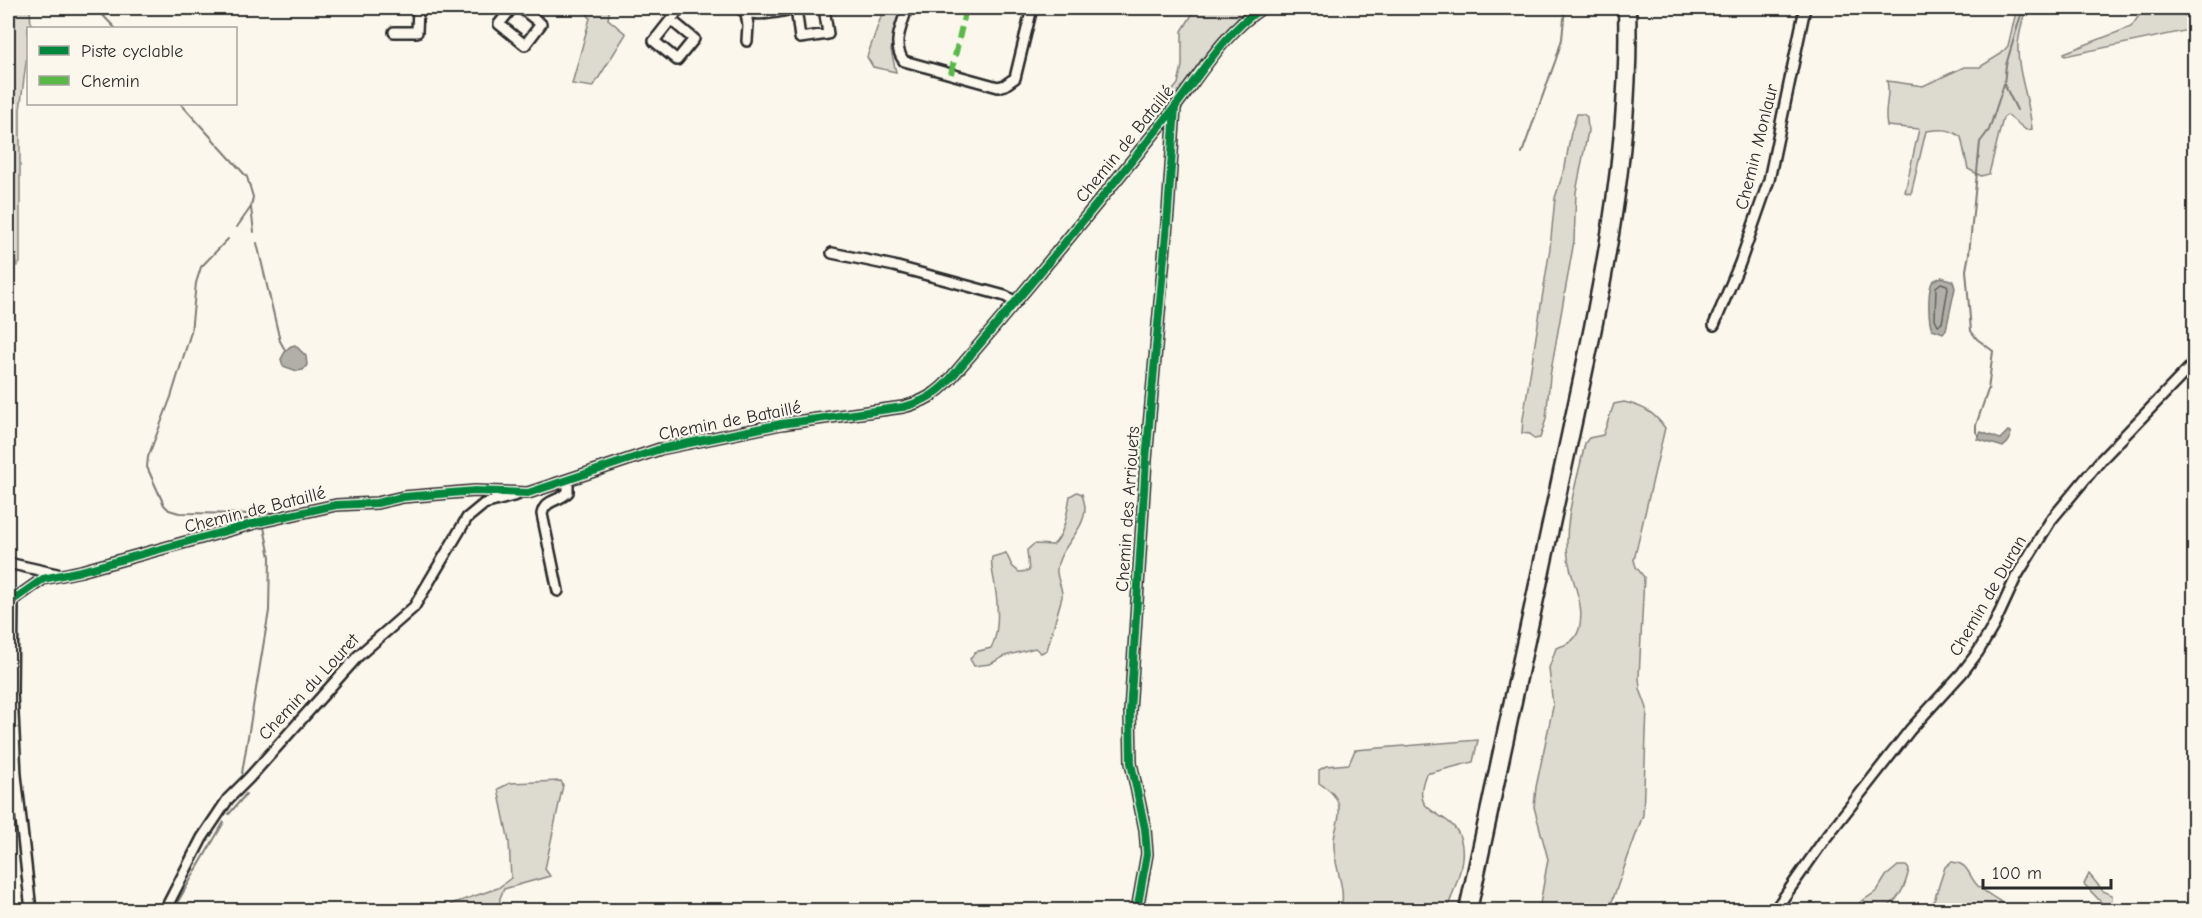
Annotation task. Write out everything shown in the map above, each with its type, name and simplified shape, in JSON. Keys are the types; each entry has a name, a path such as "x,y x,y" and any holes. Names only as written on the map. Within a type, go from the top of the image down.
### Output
{"highway":[{"path":"1468,910 1604,264 1622,152 1628,50 1627,8"}],"street":[{"path":"394,32 417,32 418,8"},
{"path":"512,8 499,24 525,45 541,24 521,8"},
{"path":"671,20 694,39 677,60 654,41 680,8"},
{"path":"796,8 800,38 828,34 824,8"},
{"path":"747,41 748,25 742,10 802,8"},
{"path":"908,8 897,48 904,61 998,87 1015,78 1032,8"},
{"name":"Chemin de Bataillé","path":"10,600 34,584 60,574 81,571 255,523 336,505 377,503 403,497 475,491 528,493 660,449 781,424 919,403 941,390 1175,108 1210,59 1262,8"},
{"name":"Chemin Monlaur","path":"1714,325 1747,244 1769,180 1805,8"},
{"name":"Chemin des Arriouets","path":"1137,910 1147,854 1145,829 1131,763 1129,728 1143,498 1175,108"},
{"path":"832,254 894,266 1005,296 1016,302"},
{"name":"Chemin de Duran","path":"1775,910 1824,840 1910,730 1978,652 1994,625 2016,577 2051,520 2101,460 2194,363"},
{"path":"558,591 542,514 543,508 549,502 568,492 568,482"},
{"name":"Chemin du Louret","path":"165,910 202,838 228,799 358,656 414,607 467,518 484,504 528,493"},
{"name":"Chemin de Bataillé","path":"8,563 60,574"},
{"path":"10,600 16,775 31,910"}],"shaded area":[{"path":"8,8 30,8 31,27 27,27 27,55 20,110 20,263 17,266 15,261 13,155 8,152"},
{"path":"585,8 610,8 608,19 626,34 593,87 572,84 590,18"},
{"path":"884,8 903,8 891,50 896,72 873,67 867,57"},
{"path":"1196,8 1247,8 1201,60 1174,101 1166,107 1161,105 1178,84 1182,66 1182,31"},
{"path":"2017,8 2026,8 2019,36 2018,56 2032,129 2026,130 2007,115 2003,118 1989,174 1981,176 1968,169 1961,137 1945,130 1926,131 1911,194 1905,192 1919,129 1887,126 1887,81 1923,86 1964,67 1980,67 2001,54 2008,46"},
{"path":"2143,8 2175,8 2184,15 2194,15 2194,29 2065,56 2064,53 2131,27"},
{"path":"1577,114 1587,117 1588,131 1576,192 1574,241 1550,376 1546,419 1540,438 1534,439 1530,434 1522,433 1523,419 1550,248 1555,198 1565,167 1571,132"},
{"path":"1624,402 1647,410 1665,428 1634,560 1636,567 1644,577 1639,677 1640,689 1647,708 1643,815 1609,910 1539,910 1548,859 1534,807 1553,707 1549,668 1556,648 1573,639 1578,633 1581,620 1581,611 1568,557 1569,514 1585,443 1589,438 1603,435 1614,404"},
{"path":"1077,492 1082,494 1085,506 1084,516 1059,561 1057,573 1062,597 1047,650 1041,653 1035,648 1005,656 990,664 974,666 970,659 975,652 991,648 996,634 997,609 992,557 1006,553 1012,566 1019,572 1029,571 1027,550 1034,544 1053,545 1065,522 1070,496"},
{"path":"1478,740 1473,762 1426,774 1422,788 1422,798 1426,806 1455,828 1462,846 1459,874 1447,910 1341,910 1341,883 1334,849 1339,808 1333,794 1319,783 1319,770 1326,766 1349,764 1355,750"},
{"path":"561,781 563,785 545,869 550,876 504,889 500,898 499,910 451,910 451,904 498,888 511,878 509,842 498,789 510,783"},
{"path":"1951,862 1965,867 1978,886 2015,910 1931,910 1945,867"},
{"path":"1898,866 1906,866 1909,869 1903,888 1892,904 1871,912 1842,910 1856,905 1877,891 1886,876"},
{"path":"2089,874 2103,891 2112,895 2111,910 2099,910 2101,902 2084,884"}],"water":[{"path":"1942,277 1953,281 1955,288 1946,330 1943,333 1932,329 1929,307 1932,283"},
{"path":"295,345 306,356 307,365 303,370 297,371 283,366 281,359 288,348"},
{"path":"2008,431 2010,439 2003,447 1977,439 1981,432 2000,439"}],"waterway":[{"path":"96,8 114,27"},
{"path":"1522,153 1562,39 1565,8"},
{"path":"1979,436 1976,432 1976,425 1988,390 1993,351 1977,339 1971,331 1966,270 1980,142 1989,130 2004,84 2006,65 2023,8"},
{"path":"2004,84 2017,110"},
{"path":"182,105 247,177 253,197 251,207 237,227"},
{"path":"251,208 254,232"},
{"path":"228,239 201,267 196,283 191,332 171,397 148,457 147,467 164,505 169,510 179,513 262,514"},
{"path":"257,243 280,341 285,350"},
{"path":"242,773 269,611 270,557 264,527"},
{"path":"229,814 246,794"},
{"path":"183,910 177,903 224,822"}],"marked path":[{"path":"951,74 966,8"}],"cycle path":[{"path":"8,599 13,600 43,579 81,571 255,523 336,505 377,503 403,497 475,491 528,493 660,449 781,424 903,407 917,403 935,393 951,378 1138,154 1221,45 1262,8"},
{"path":"1137,910 1147,854 1145,829 1131,763 1130,712 1146,460 1175,108"}]}
